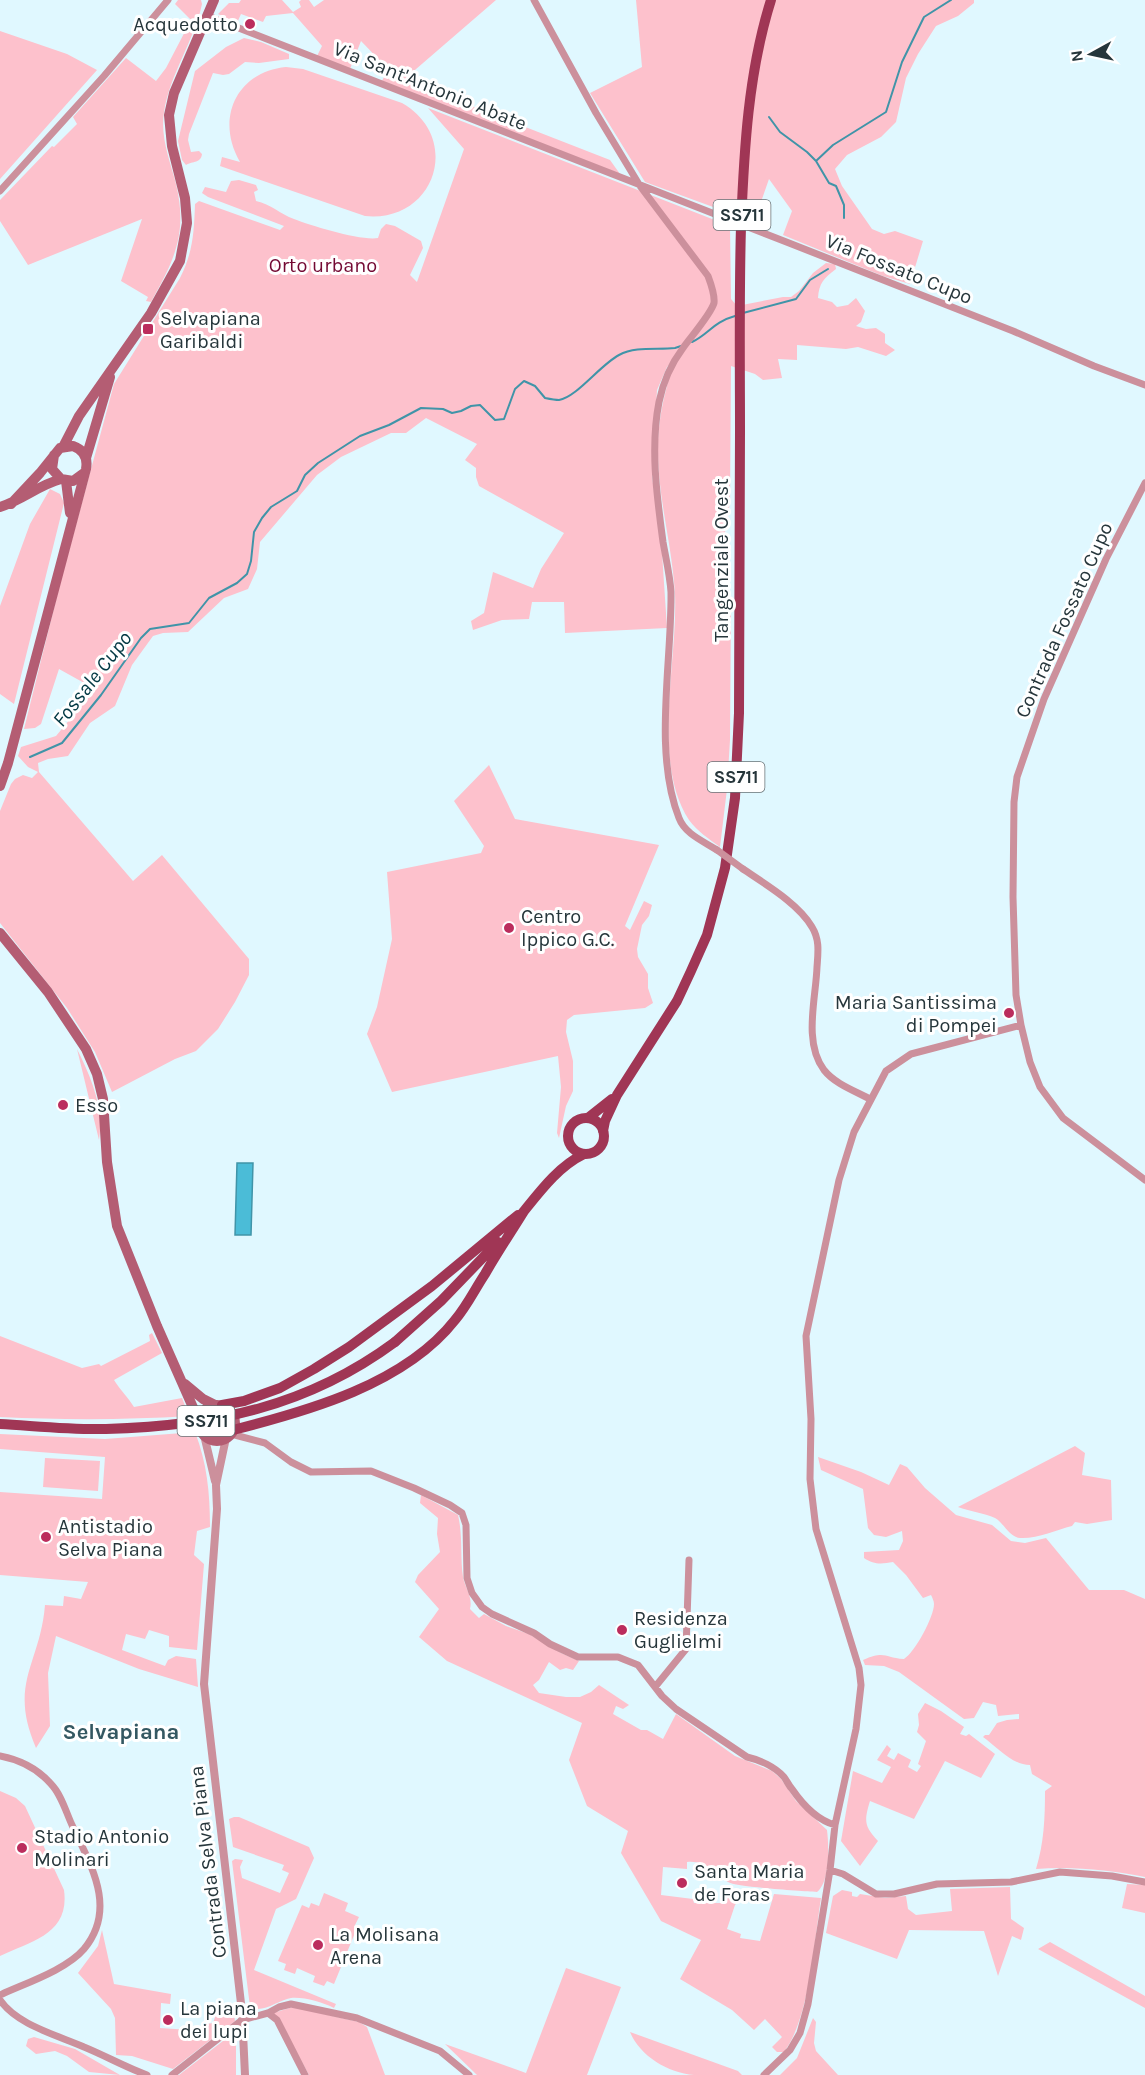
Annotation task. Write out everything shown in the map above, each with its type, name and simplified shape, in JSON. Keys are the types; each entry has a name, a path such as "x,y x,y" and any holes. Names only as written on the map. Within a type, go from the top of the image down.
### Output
{"main road":[{"path":"208,16 209,0"},
{"path":"11,504 63,447 80,416 151,313 180,261 187,215 172,146 169,116 177,85 214,0"},
{"name":"Tangenziale Ovest","path":"603,1131 617,1095 677,1001 707,935 725,868 735,798 739,713 740,277 743,178 747,122 755,68 771,0"},
{"path":"0,786 8,764 87,466 86,458 114,365"},
{"path":"63,447 77,447 86,458"},
{"path":"54,455 52,469 63,480 69,493 71,522"},
{"path":"0,507 11,504 46,483 76,480 84,473"},
{"path":"0,933 48,992 86,1048 97,1074 103,1099 107,1162 117,1226 204,1436 215,1440 285,1417 334,1399 394,1371 441,1336 460,1313 524,1211"},
{"name":"Tangenziale Ovest","path":"588,1118 617,1095"},
{"path":"588,1118 598,1123 603,1131 604,1137 595,1151 584,1154 575,1150 569,1141 571,1126 578,1120 588,1118"},
{"name":"SS711","path":"556,1174 567,1151 569,1141"},
{"name":"SS711","path":"0,1424 104,1429 172,1425 220,1419 263,1409 310,1392 362,1365 395,1342 486,1256 556,1174 575,1158 584,1154"},
{"path":"199,1421 204,1410 244,1401 280,1388 323,1364 432,1286 524,1211"},
{"path":"181,1379 193,1393 219,1405 233,1415 230,1434"}],"street":[{"path":"0,191 100,81 168,0"},
{"path":"534,0 596,113 640,186 708,276 712,289 714,303 663,383 658,404 655,452 658,497 670,589 670,649 665,727 673,795 679,818 684,829 743,868 806,917 818,941 813,1011 813,1038 816,1054 824,1070 844,1086 870,1099"},
{"name":"Via Sant'Antonio Abate","path":"208,16 640,186"},
{"name":"Via Fossato Cupo","path":"640,186 1013,331 1094,366 1145,384"},
{"name":"Contrada Fossato Cupo","path":"1145,483 1106,559 1044,699 1017,777 1014,802 1013,897 1016,995 1030,1062 1040,1087 1063,1118 1145,1180"},
{"path":"764,2075 790,2050 800,2034 808,2004 835,1825 856,1729 861,1685 816,1529 810,1479 811,1419 806,1336 839,1180 854,1132 886,1071 910,1054 1021,1025"},
{"path":"216,1485 230,1434 265,1443 291,1462 311,1472 371,1472 414,1488 450,1505 462,1513 466,1525 467,1578 472,1593 482,1607 578,1657 618,1657 638,1665 676,1709 747,1757 760,1760 784,1777 793,1791 814,1814 824,1822 835,1825"},
{"path":"204,1436 216,1485"},
{"name":"Contrada Selva Piana","path":"216,1485 217,1509 204,1684 242,2020 245,2075"},
{"path":"655,1687 686,1649 689,1560"},
{"path":"0,1756 18,1760 36,1769 53,1786 97,1880 101,1903 96,1927 84,1948 67,1964 0,1995"},
{"path":"830,1870 843,1874 876,1894 894,1894 937,1884 1011,1882 1060,1872 1112,1876 1145,1882"},
{"path":"0,2000 6,2009 37,2027 147,2075"},
{"path":"172,2075 242,2020 291,2004 357,2019 440,2051 469,2075"},
{"path":"268,2013 277,2020 305,2075"}],"green space":[{"path":"178,0 201,0 202,4 194,31 171,84 164,112 164,140 176,184 180,218 177,246 151,302 146,301 148,297 121,281 142,219 28,265 0,221 0,200 52,146 54,147 77,124 73,117 126,58 156,81 166,68 191,20 175,4"},
{"path":"241,0 282,0 293,12 301,7 299,2 301,0 309,0 314,7 324,0 496,0 408,76 410,82 610,160 620,174 382,81 388,69 361,41 350,69 317,56 322,46 293,13 266,16 263,22 241,14 237,23 218,14 229,3 239,3"},
{"path":"636,0 974,0 974,3 958,16 936,26 918,54 906,78 896,122 881,137 847,155 835,169 842,186 872,229 884,234 895,231 923,241 910,284 883,276 783,235 792,211 769,179 754,222 645,182 590,93 642,67"},
{"path":"0,31 67,54 97,70 0,179"},
{"path":"244,38 261,42 289,54 289,59 259,63 245,62 229,74 213,73 188,140 191,152 199,151 202,154 198,160 186,165 182,160 178,141 195,71 226,47"},
{"path":"286,67 303,69 402,103 421,118 432,136 436,156 433,175 424,193 409,206 389,215 365,216 220,166 222,157 240,162 233,146 230,114 243,88 254,78"},
{"name":"Orto urbano","path":"428,108 730,226 731,299 737,306 791,297 799,291 813,273 826,263 835,264 836,269 825,278 821,285 818,298 832,302 837,307 848,305 856,298 865,311 861,322 856,326 866,329 876,328 885,334 885,343 895,350 886,356 858,347 846,349 797,345 797,360 778,359 782,378 763,380 755,374 731,366 730,502 725,532 724,567 731,603 730,740 720,847 689,820 678,796 671,770 669,710 675,594 659,479 658,440 662,408 674,359 667,367 657,390 652,476 662,553 667,628 565,633 564,602 532,602 529,619 502,620 473,630 471,621 484,613 493,572 533,588 541,569 564,533 479,486 476,468 465,460 477,444 426,418 406,433 391,433 341,457 317,475 260,542 257,569 248,589 224,598 188,632 163,633 153,636 132,665 115,706 90,723 68,756 38,763 39,772 133,881 162,855 249,959 249,975 235,1002 218,1029 196,1051 175,1059 112,1092 95,1052 67,1008 0,923 0,811 15,779 23,775 32,778 38,772 28,767 18,756 21,747 56,736 95,689 59,669 41,724 35,728 24,729 114,384 180,278 188,260 192,242 195,204 199,201 280,230 284,226 208,197 202,193 205,187 226,192 231,181 239,180 256,185 258,190 254,192 256,201 294,219 349,235 378,238 381,229 386,224 395,226 421,241 423,248 410,275 417,282 464,149"},
{"path":"50,489 60,494 64,503 14,704 0,694 0,606 30,524"},
{"name":"Centro Ippico G.C.","path":"489,765 515,819 659,845 625,926 630,930 644,901 652,905 649,916 642,925 637,949 638,957 648,974 648,988 653,1003 645,1008 574,1015 567,1020 566,1032 573,1061 573,1091 566,1106 559,1138 557,1133 561,1087 558,1056 392,1092 367,1034 377,1007 392,939 387,872 481,853 484,846 454,801"},
{"path":"77,1049 87,1070 98,1104 99,1140"},
{"path":"152,1333 162,1353 114,1380 134,1407 182,1398 189,1416 94,1419 0,1417 0,1336 82,1368 99,1364 101,1366 150,1341 149,1335"},
{"path":"195,1432 207,1478 210,1527 197,1531 194,1555 204,1564 197,1650 169,1647 169,1636 149,1630 145,1639 126,1634 122,1650 165,1666 168,1660 176,1656 196,1659 198,1687 139,1669 56,1636 48,1673 50,1726 36,1748 28,1726 25,1690 38,1644 45,1605 63,1606 64,1596 81,1599 88,1582 0,1575 0,1492 102,1499 105,1457 0,1449 0,1434 105,1439"},
{"path":"1075,1446 1085,1453 1082,1475 1111,1480 1112,1520 1087,1524 1075,1522 1072,1526 1046,1534 1020,1538 1013,1535 995,1518 958,1507"},
{"path":"818,1457 861,1472 889,1485 900,1464 907,1467 925,1488 956,1515 992,1525 1011,1541 1025,1543 1046,1538 1089,1590 1124,1590 1145,1599 1145,1877 1091,1869 1036,1869 1044,1830 1045,1791 1052,1786 1032,1774 1030,1765 1011,1759 983,1737 989,1735 997,1723 1019,1719 1019,1714 998,1716 996,1705 983,1702 974,1718 964,1719 899,1672 884,1666 865,1665 863,1660 876,1655 904,1659 918,1642 927,1625 934,1602 931,1595 923,1598 893,1562 878,1563 864,1558 864,1552 899,1550 903,1541 902,1531 886,1537 874,1535 868,1528 863,1489 821,1470"},
{"path":"45,1458 100,1461 98,1491 43,1487"},
{"path":"421,1495 458,1515 463,1577 470,1597 470,1609 479,1618 484,1614 506,1626 529,1634 579,1661 573,1670 566,1668 560,1670 549,1662 539,1680 533,1685 539,1693 580,1697 599,1685 629,1705 623,1709 616,1706 613,1714 663,1739 676,1714 735,1756 772,1771 781,1779 796,1801 827,1830 826,1872 817,1892 733,1884 704,1865 693,1862 687,1862 687,1869 663,1867 661,1895 693,1899 694,1903 722,1903 722,1890 746,1893 735,1905 727,1929 741,1934 740,1938 760,1941 774,1894 821,1898 805,1999 793,2037 784,2052 777,2052 772,2047 782,2037 765,2019 754,2030 732,2010 680,1979 701,1940 661,1921 621,1853 628,1831 587,1806 569,1760 582,1723 447,1661 419,1637 439,1609 415,1582 418,1575 440,1552 437,1534 438,1518 420,1503"},
{"path":"925,1703 964,1727 960,1734 966,1736 969,1734 995,1754 981,1778 945,1761 914,1819 870,1801 866,1823 878,1841 860,1866 841,1841 853,1771 882,1783 891,1767 877,1760 887,1745 891,1749 887,1756 894,1760 898,1753 911,1760 908,1767 917,1772 921,1766 918,1764 926,1741 917,1732 918,1714"},
{"name":"Stadio Antonio Molinari","path":"0,1791 16,1798 25,1806 64,1890 64,1905 61,1917 46,1934 0,1956"},
{"path":"239,1817 309,1847 314,1858 296,1899 276,1909 254,1970 336,2004 334,2008 313,2000 296,1998 286,1999 260,2009 250,2007 232,1861 243,1860 240,1867 242,1878 280,1893 289,1873 282,1870 284,1865 233,1847 229,1819"},
{"path":"1127,1884 1145,1885 1145,1913 1122,1908"},
{"path":"1010,1887 1011,1919 1024,1928 1021,1940 1012,1936 998,1976 984,1931 909,1930 897,1959 826,1933 833,1896 842,1890 852,1892 852,1896 857,1897 860,1894 885,1898 906,1896 908,1909 916,1915 952,1911 950,1889"},
{"name":"La Molisana Arena","path":"324,1893 348,1903 345,1911 359,1917 354,1927 357,1928 334,1984 327,1981 324,1986 313,1982 315,1976 297,1968 295,1974 284,1970 286,1964 278,1961 302,1905 309,1908 311,1903 319,1906"},
{"path":"102,1930 114,1984 171,1994 170,2004 161,2003 160,2028 205,2031 206,2024 213,2023 216,2014 234,2014 235,2021 173,2069 132,2056 116,2055 115,2018 111,2009 78,1973 98,1946"},
{"path":"1050,1942 1145,1996 1145,2008 1038,1949"},
{"path":"566,1968 621,1987 587,2075 477,2075 445,2044 526,2073"},
{"path":"293,2007 359,2022 367,2027 385,2075 309,2075 273,2013"},
{"path":"813,2018 816,2022 814,2043 816,2051 838,2075 780,2075 797,2058"},
{"path":"630,2032 738,2071 742,2075 694,2075 674,2071 648,2056"},
{"path":"232,2034 236,2034 236,2075 179,2075"},
{"path":"34,2037 75,2049 120,2075 89,2072 67,2056 55,2051 36,2054 26,2046 28,2039"}],"water":[{"path":"237,1163 253,1163 251,1235 235,1235"}],"waterway":[{"path":"816,161 833,145 886,112 902,62 924,17 951,0"},
{"name":"Fossale Cupo","path":"769,117 780,132 816,161 829,183 836,186 844,205 844,218"},
{"name":"Fossale Cupo","path":"743,313 796,299 810,280 828,269"},
{"name":"Fossale Cupo","path":"692,342 721,321 735,316"},
{"name":"Fossale Cupo","path":"30,757 62,743 150,629 189,623 209,598 237,583 247,574 251,561 254,532 271,507 297,491 305,475 318,463 360,436 389,425 421,408 443,409 452,413 480,405 495,420 504,419 515,389 524,381 535,386 545,398 559,400 573,393 619,355 639,349 681,346"}],"place":[{"name":"Acquedotto","path":"250,24"},
{"name":"Selvapiana Garibaldi","path":"148,329"},
{"name":"Centro Ippico G.C.","path":"509,928"},
{"name":"Maria Santissima di Pompei","path":"1009,1013"},
{"name":"Esso","path":"63,1105"},
{"name":"Antistadio Selva Piana","path":"46,1537"},
{"name":"Residenza Guglielmi","path":"622,1630"},
{"name":"Stadio Antonio Molinari","path":"22,1848"},
{"name":"Santa Maria de Foras","path":"682,1883"},
{"name":"La Molisana Arena","path":"318,1945"},
{"name":"La piana dei lupi","path":"168,2020"}],"district":[{"name":"Selvapiana","path":"121,1732"}]}
